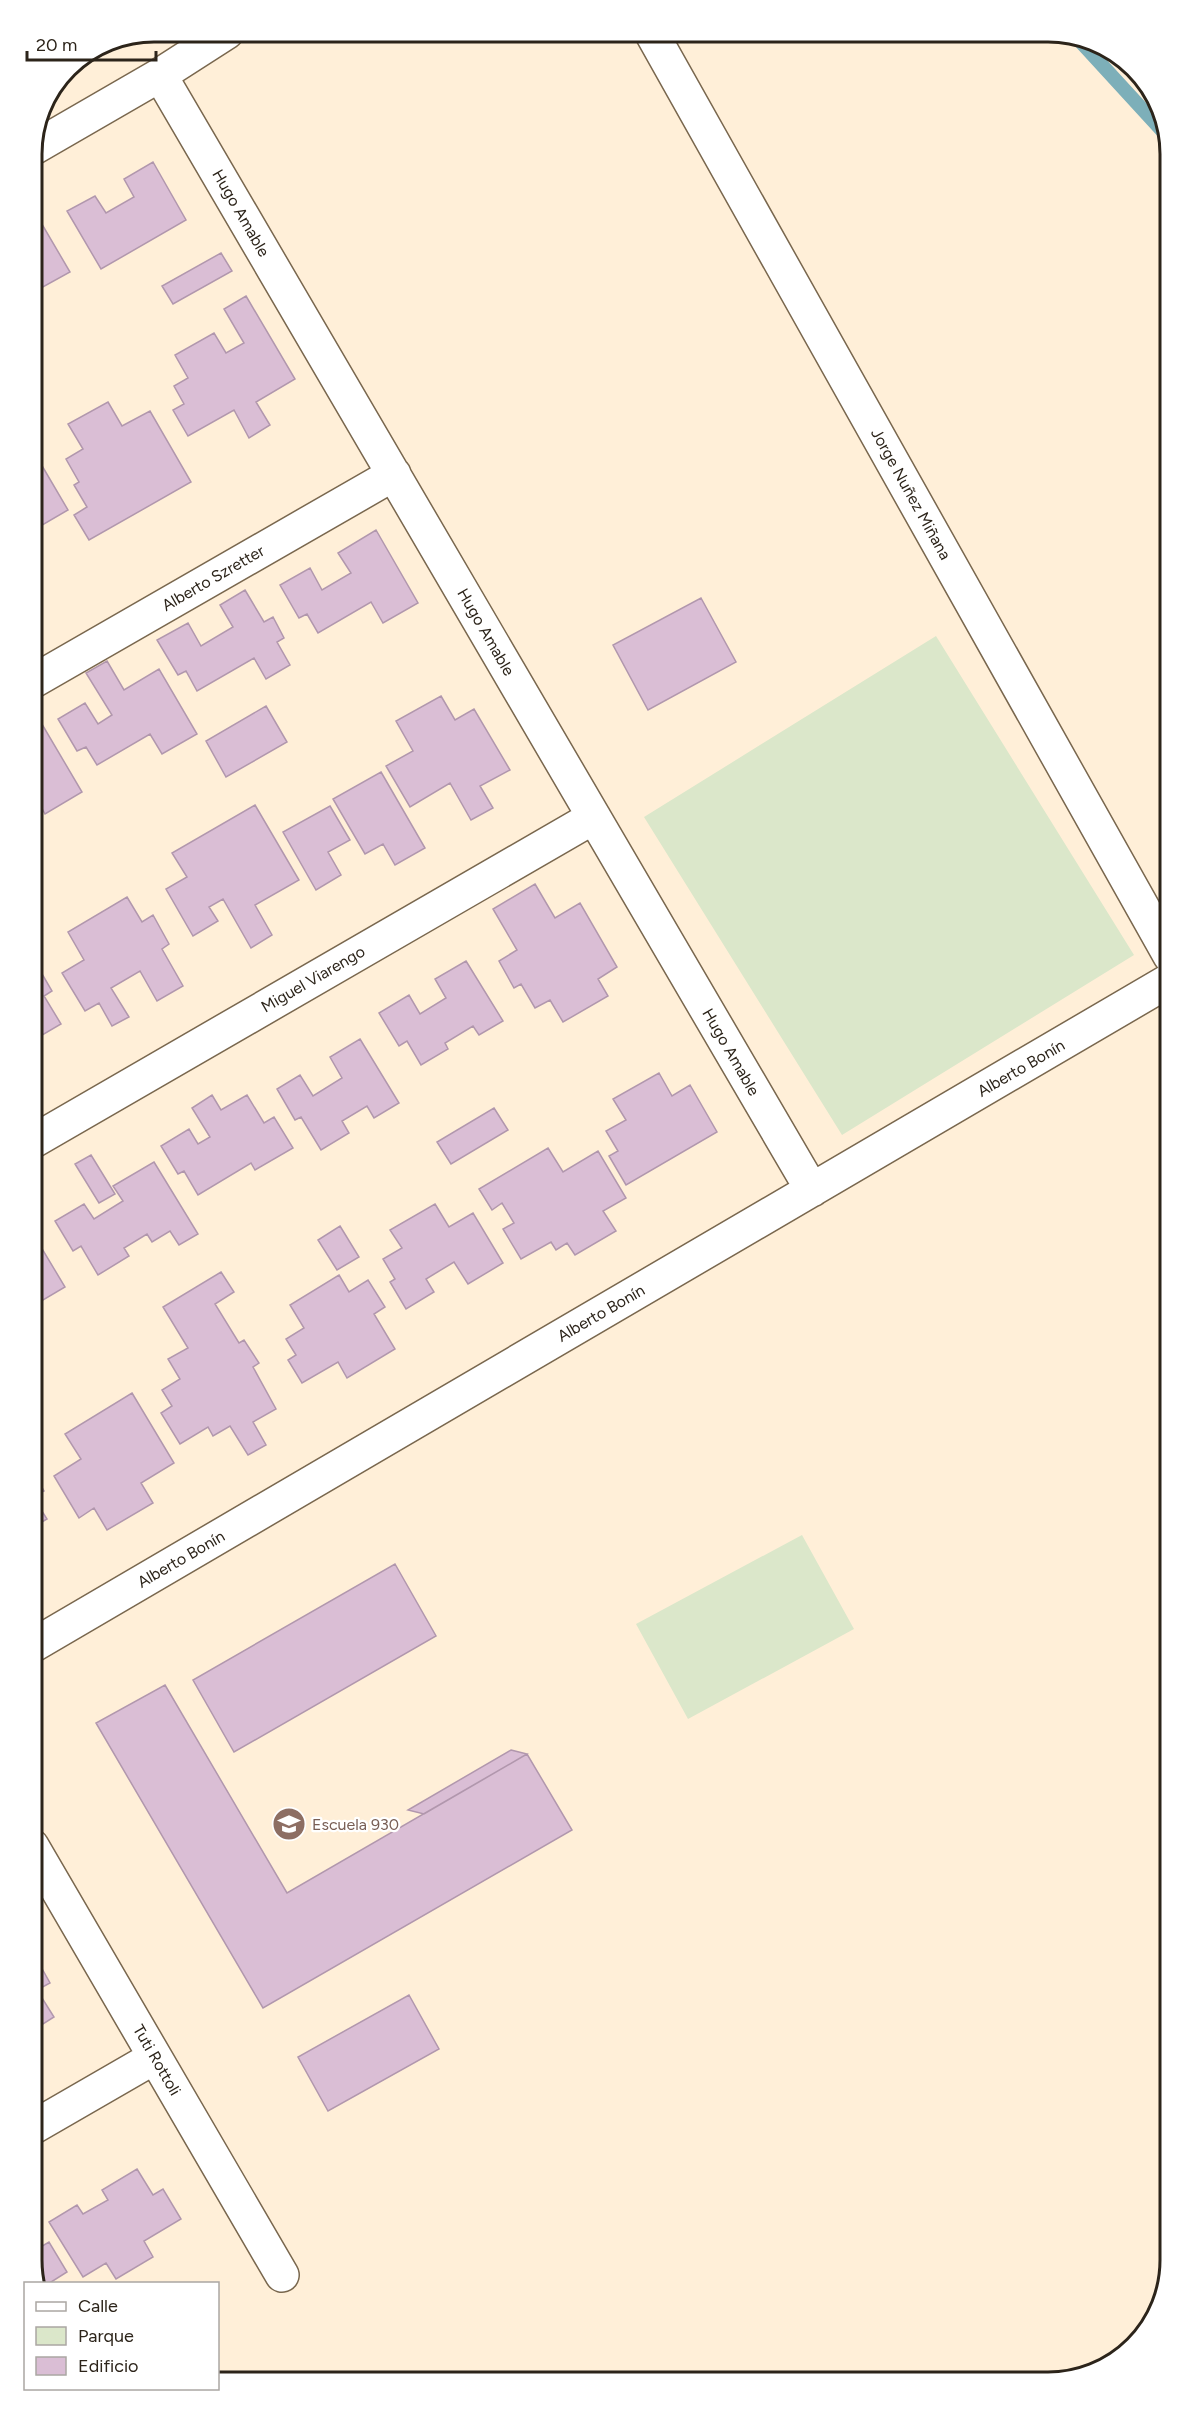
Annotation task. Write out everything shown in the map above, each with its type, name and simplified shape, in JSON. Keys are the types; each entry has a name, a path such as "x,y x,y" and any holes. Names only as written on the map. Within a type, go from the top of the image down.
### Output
{"street":[{"path":"42,143 160,75 211,42"},
{"name":"Jorge Nuñez Miñana","path":"657,42 1160,938"},
{"name":"Hugo Amable","path":"160,75 812,1190"},
{"name":"Alberto Szretter","path":"42,676 394,474"},
{"name":"Miguel Viarengo","path":"42,1136 594,817"},
{"name":"Alberto Bonín","path":"42,1640 1160,986"},
{"name":"Tuti Rottoli","path":"42,1863 282,2275"},
{"path":"42,2122 154,2057"}],"green space":[{"path":"936,636 1134,955 842,1135 644,817"},
{"path":"802,1535 854,1629 688,1719 636,1624"}],"building":[{"path":"153,162 186,220 101,269 67,211 95,196 106,213 134,197 124,179"},
{"path":"42,224 70,272 42,287"},
{"path":"221,253 232,271 173,304 162,286"},
{"path":"246,296 295,379 256,402 270,425 249,438 234,410 188,436 173,410 184,404 174,386 188,378 175,355 214,333 226,353 244,343 224,309"},
{"path":"108,402 122,426 150,411 191,482 89,540 74,515 87,507 74,485 79,482 66,459 83,449 68,424"},
{"path":"42,466 68,510 42,525"},
{"path":"376,530 418,603 383,623 371,602 318,633 307,614 299,618 280,585 310,568 322,590 351,573 338,553"},
{"path":"245,590 264,622 273,617 284,638 277,642 290,665 266,679 254,658 197,691 186,671 178,675 157,640 188,623 201,646 233,627 220,605"},
{"path":"701,598 736,662 648,710 613,645"},
{"path":"107,661 124,690 159,669 197,734 162,754 150,734 97,765 86,747 77,751 58,719 85,703 98,724 112,715 86,673"},
{"path":"441,696 455,720 474,709 510,770 480,786 493,808 471,820 450,783 410,807 386,766 413,751 396,721"},
{"path":"266,706 287,742 226,777 206,741"},
{"path":"42,724 82,792 45,814 42,808"},
{"path":"381,772 425,848 395,865 383,844 365,854 333,799"},
{"path":"255,805 299,880 255,905 272,935 251,948 223,899 209,907 218,921 193,936 166,889 187,877 172,853"},
{"path":"330,806 350,840 328,852 341,875 316,890 283,832"},
{"path":"535,884 555,918 580,903 617,967 598,979 608,996 563,1022 550,1000 535,1008 521,984 514,988 499,961 517,950 493,909"},
{"path":"127,897 142,922 153,915 169,944 162,949 183,986 157,1001 140,971 111,988 129,1017 112,1026 99,1003 85,1011 62,973 84,960 68,932"},
{"path":"466,961 503,1021 479,1035 473,1026 445,1043 448,1049 421,1065 407,1041 399,1046 379,1013 409,995 420,1014 446,998 435,979"},
{"path":"42,974 52,991 44,996 61,1024 42,1035"},
{"path":"360,1039 399,1103 374,1118 367,1106 342,1121 349,1133 321,1150 301,1117 295,1120 277,1089 300,1075 313,1096 342,1078 330,1057"},
{"path":"659,1073 672,1096 690,1085 717,1132 626,1185 609,1156 618,1151 606,1131 626,1120 613,1099"},
{"path":"212,1095 221,1110 247,1095 264,1123 274,1117 293,1148 255,1170 251,1163 198,1195 184,1171 178,1174 161,1146 189,1129 198,1144 210,1137 192,1108"},
{"path":"494,1108 508,1130 451,1164 437,1142"},
{"path":"548,1148 563,1172 598,1151 626,1198 603,1211 616,1231 575,1255 567,1243 556,1250 551,1242 521,1259 503,1229 514,1223 502,1203 492,1210 479,1189"},
{"path":"91,1155 115,1194 99,1203 75,1164"},
{"path":"154,1162 198,1234 179,1245 170,1231 152,1242 147,1234 124,1248 129,1256 98,1275 81,1246 73,1251 55,1221 84,1204 94,1219 123,1201 113,1186"},
{"path":"435,1204 449,1227 473,1213 503,1263 468,1284 454,1262 426,1279 434,1292 406,1309 390,1282 395,1279 383,1259 402,1248 390,1230"},
{"path":"340,1226 359,1257 337,1270 318,1240"},
{"path":"42,1249 65,1287 42,1301"},
{"path":"221,1272 234,1292 215,1304 239,1343 244,1340 259,1363 253,1367 276,1409 253,1422 266,1445 248,1455 230,1426 213,1436 208,1427 180,1444 161,1413 172,1406 162,1390 180,1379 168,1359 188,1348 163,1307"},
{"path":"339,1275 349,1292 368,1280 385,1307 374,1314 395,1349 347,1378 338,1362 302,1383 288,1360 296,1355 286,1339 304,1328 290,1305"},
{"path":"132,1393 174,1463 141,1483 153,1503 107,1530 94,1508 79,1518 54,1476 81,1459 65,1434"},
{"path":"42,1511 47,1519 42,1522"},
{"path":"395,1564 436,1636 234,1752 193,1680"},
{"path":"165,1685 287,1893 527,1754 572,1830 263,2008 96,1723"},
{"path":"511,1750 527,1754 424,1814 408,1810"},
{"path":"42,1969 50,1983 42,1987"},
{"path":"409,1995 439,2049 328,2111 298,2057"},
{"path":"42,1998 54,2017 42,2025"},
{"path":"137,2169 153,2195 163,2189 181,2219 144,2241 153,2257 116,2279 106,2263 83,2277 49,2222 77,2205 83,2214 108,2200 102,2190"},
{"path":"49,2242 67,2272 51,2282 44,2282 42,2246"}],"waterway":[{"path":"1088,50 1156,124"}],"place":[{"name":"Escuela 930","path":"289,1824"}]}
